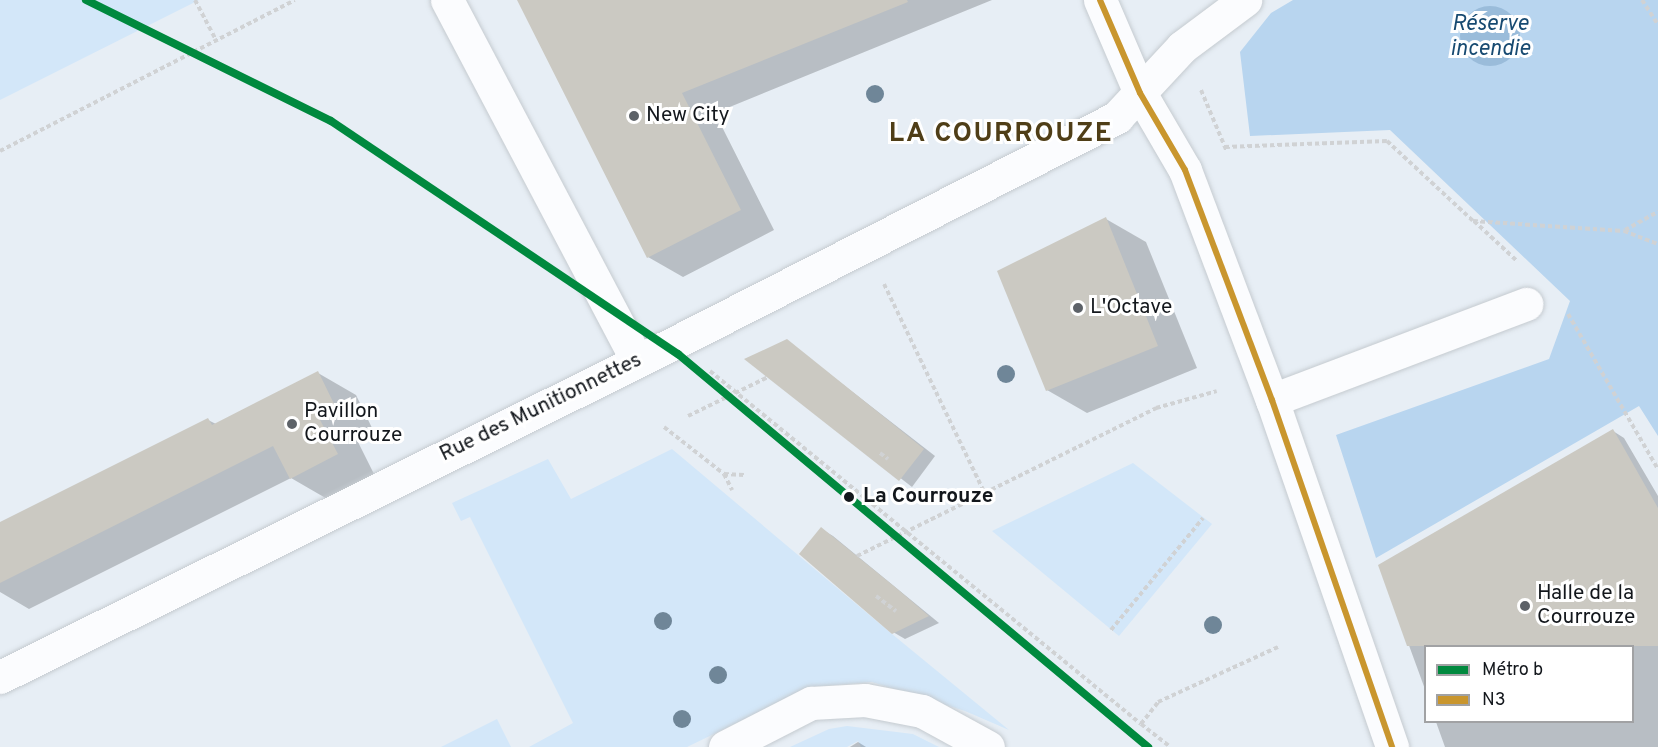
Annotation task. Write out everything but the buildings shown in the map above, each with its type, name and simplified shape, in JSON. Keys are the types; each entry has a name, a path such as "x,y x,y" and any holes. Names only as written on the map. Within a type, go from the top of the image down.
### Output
{"street":[{"path":"447,0 637,360"},
{"path":"1100,0 1140,93 1185,170 1272,400 1392,747"},
{"name":"Rue des Munitionnettes","path":"0,677 637,360 1117,117 1182,47 1245,0"},
{"path":"1272,400 1534,294"},
{"path":"725,747 811,703 865,700 922,711 988,747"}],"path":[{"path":"195,0 216,40"},
{"path":"0,151 295,0"},
{"path":"1642,0 1658,25"},
{"path":"1225,147 1388,141 1473,221 1534,294 1577,326 1658,469"},
{"path":"1624,231 1658,212"},
{"path":"1473,221 1624,231 1658,244"},
{"path":"882,279 984,492"},
{"path":"712,374 1170,747"},
{"path":"688,416 768,377"},
{"path":"857,556 905,530 1156,408 1217,391"},
{"path":"664,427 724,474 732,490"},
{"path":"880,453 888,459"},
{"path":"724,474 744,475"},
{"path":"1111,630 1203,518"},
{"path":"876,597 896,611"},
{"path":"1141,724 1158,702 1278,647"}],"shaded area":[{"path":"0,0 199,0 0,100"},
{"path":"1293,0 1658,0 1658,436 1639,406 1376,558 1336,435 1549,359 1570,301 1390,130 1250,136 1240,52 1271,13"},
{"path":"672,449 1009,730 965,711 872,682 811,687 687,747 529,747 573,723 470,517 461,521 452,503 548,459 571,499"},
{"path":"1133,463 1212,524 1119,636 992,531"},
{"path":"497,719 511,747 441,747"},
{"path":"847,726 913,734 939,747 861,747 858,741 847,747 790,747 829,729"}],"water":[{"name":"Réserve incendie","path":"1484,6 1496,6 1507,11 1515,19 1520,36 1518,48 1507,61 1496,66 1484,66 1473,61 1465,53 1460,42 1460,30 1465,19 1473,11"}],"metro line":[{"name":"b","path":"86,0 331,121 678,354 1148,747"}],"transit line":[{"name":"N3","path":"1100,0 1140,93 1185,170 1272,400 1392,747"}],"place":[{"name":"New City","path":"634,116"},
{"name":"L'Octave","path":"1078,308"},
{"name":"Pavillon Courrouze","path":"292,424"},
{"name":"La Courrouze","path":"849,497"},
{"name":"Halle de la Courrouze","path":"1525,606"}],"district":[{"name":"LA COURROUZE","path":"1001,135"}]}
